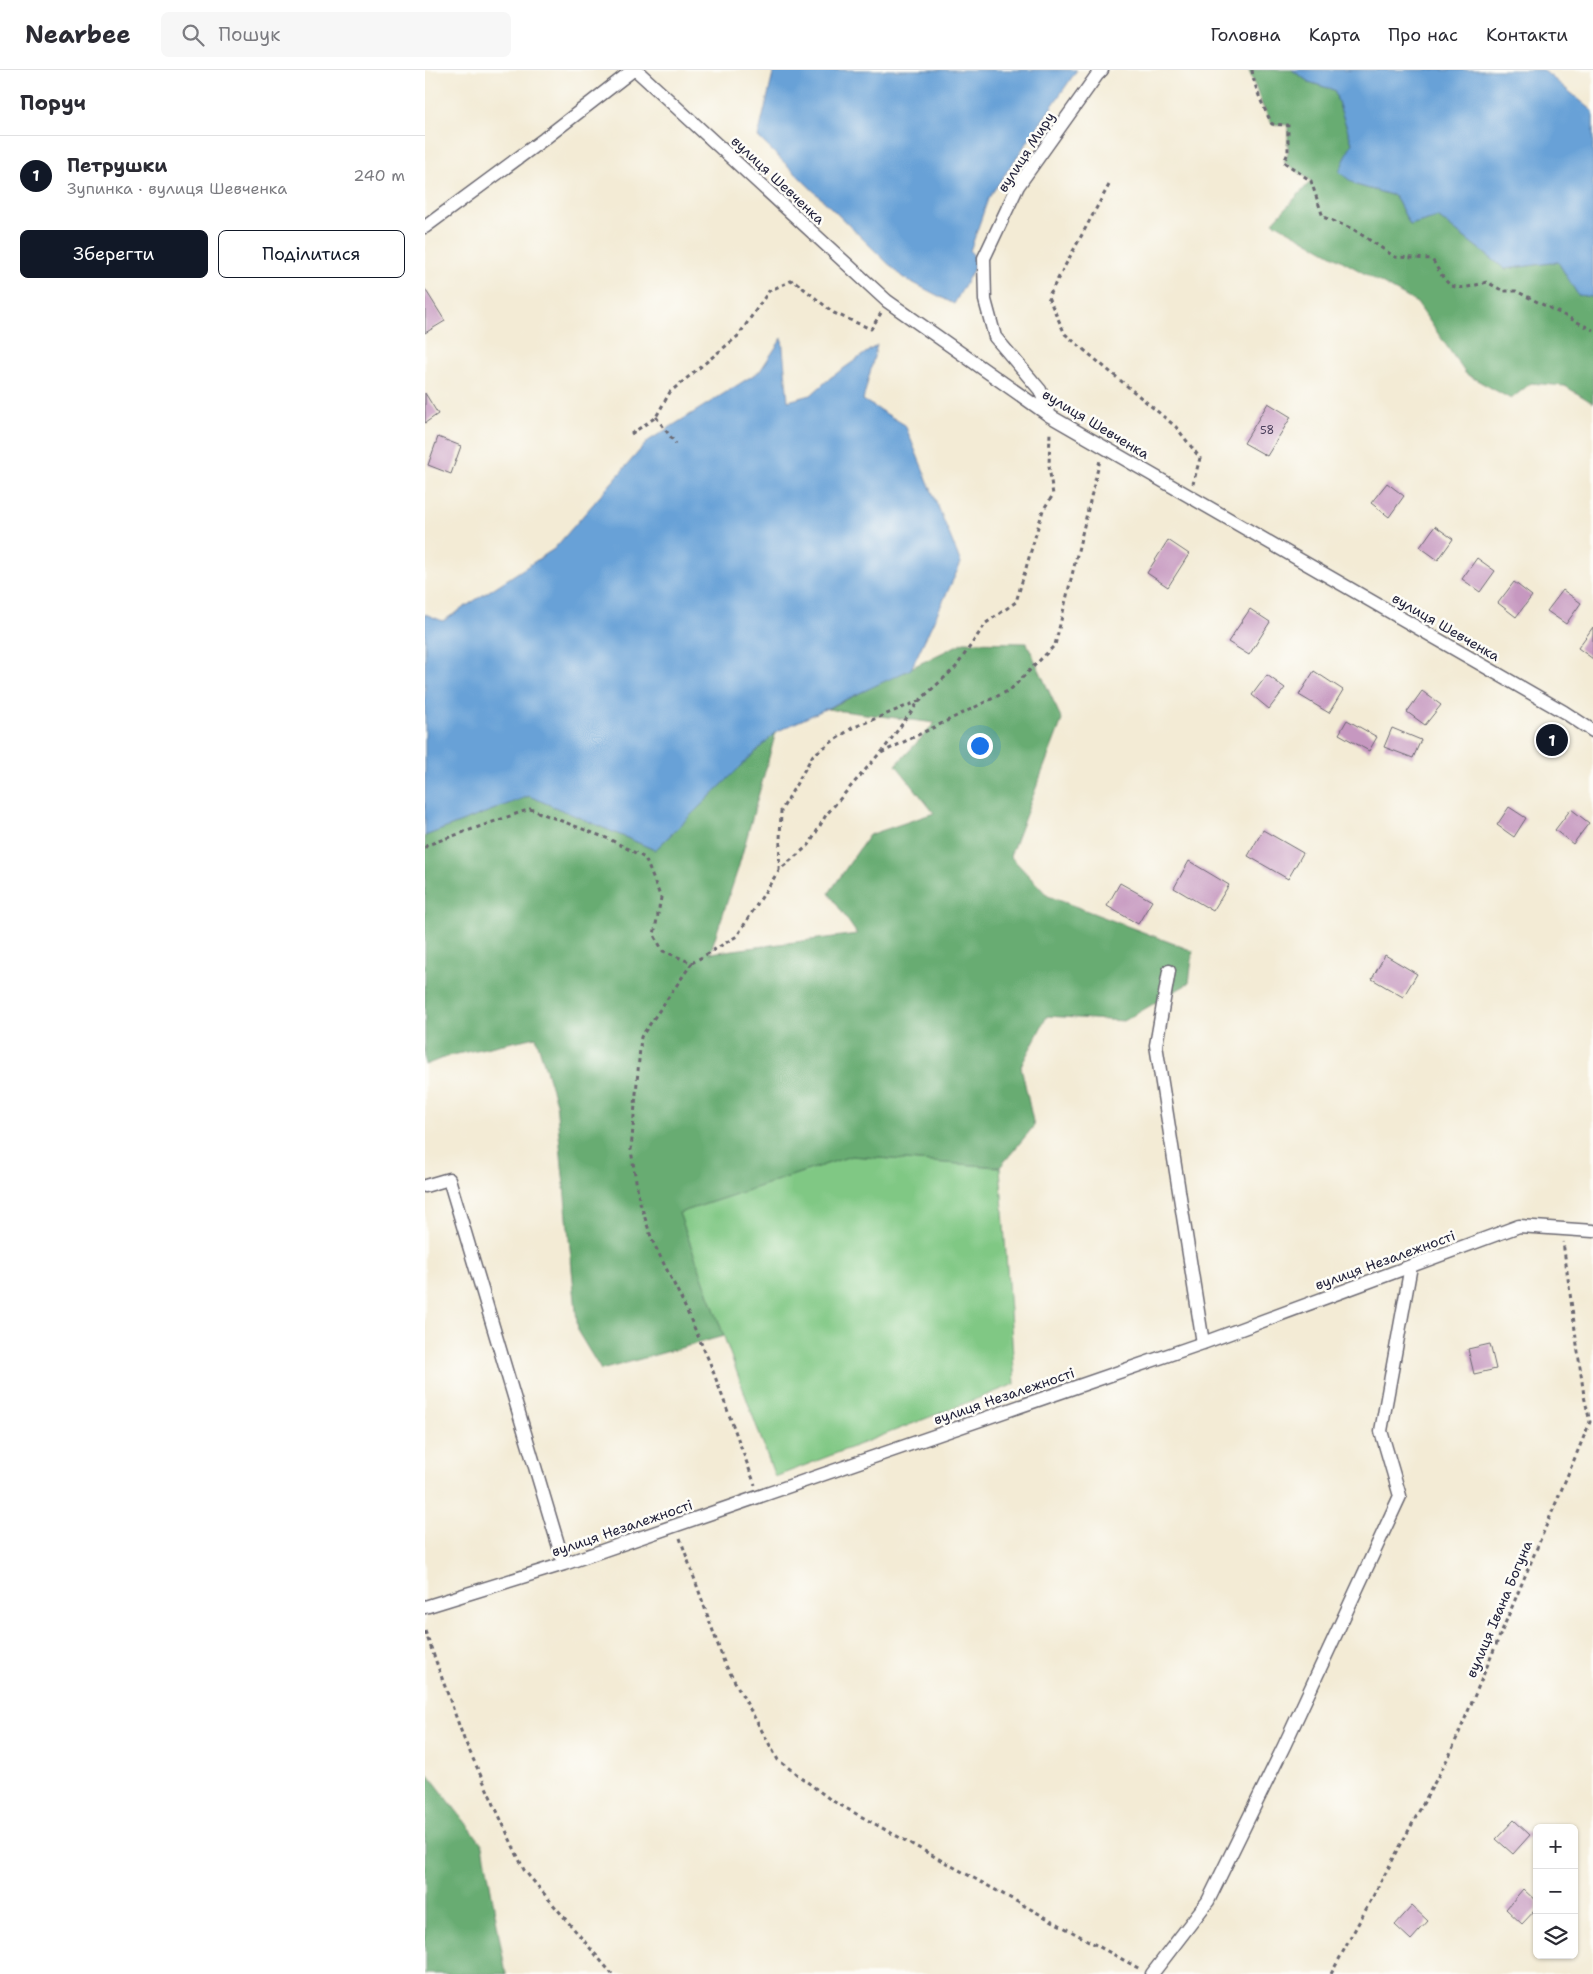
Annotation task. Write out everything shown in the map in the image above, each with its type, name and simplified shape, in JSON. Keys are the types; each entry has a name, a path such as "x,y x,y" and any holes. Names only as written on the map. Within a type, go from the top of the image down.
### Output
{"street":[{"path":"425,227 635,70"},
{"name":"вулиця Шевченка","path":"635,70 887,302 1050,416 1555,707 1593,731"},
{"name":"вулиця Миру","path":"1050,416 1040,390 995,336 985,300 984,258 1018,186 1102,70"},
{"path":"1169,971 1156,1045 1203,1343"},
{"path":"425,1186 449,1179 564,1564"},
{"name":"вулиця Незалежності","path":"425,1607 564,1564 676,1526 1203,1343 1519,1226 1593,1231"},
{"path":"1146,1972 1208,1901 1284,1746 1400,1496 1381,1431 1411,1266"}],"path":[{"path":"1252,70 1254,84 1272,124 1288,125 1289,152 1285,162 1311,181 1323,217 1353,229 1395,257 1432,259 1445,282 1461,289 1487,282 1503,290 1516,291 1593,330"},
{"path":"1109,185 1048,297 1065,334 1176,427 1200,458 1189,497"},
{"path":"631,434 656,417 670,392 738,336 769,291 793,280 834,313 871,329 887,302"},
{"path":"759,1497 711,1363 652,1240 639,1199 631,1150 641,1037 692,963 737,936 779,870 809,845 825,815 879,754 919,701 956,667 986,623 1016,602 1043,510 1053,495 1049,466 1050,416"},
{"path":"656,417 676,444"},
{"path":"879,754 1009,690 1055,645 1103,447"},
{"path":"779,870 781,811 813,755 852,728 919,701"},
{"path":"425,848 427,844 530,809 609,839 645,858 661,898 654,935 663,951 692,963"},
{"name":"вулиця Івана Богуна","path":"1331,1974 1450,1754 1590,1422 1584,1396 1561,1229"},
{"path":"676,1526 724,1662 778,1760 831,1800 1146,1972"},
{"path":"425,1631 464,1739 524,1870 613,1974"}],"green space":[{"path":"1249,70 1292,70 1309,82 1334,90 1352,143 1356,185 1395,196 1410,225 1438,217 1505,269 1558,262 1578,295 1593,297 1593,403 1565,386 1531,383 1511,399 1466,374 1417,303 1273,222 1311,181 1284,162 1288,153 1288,125 1272,124 1262,105"},
{"path":"964,642 1027,643 1062,720 1010,856 1048,896 1193,951 1189,983 1124,1021 1047,1016 1021,1066 1034,1126 1000,1167 851,1156 679,1213 724,1336 601,1370 578,1332 556,1103 536,1037 448,1056 425,1065 425,836 529,796 655,850 776,732 738,869 710,953 857,934 829,893 869,835 934,813 896,765 935,723 827,709"},
{"path":"851,1156 1000,1167 1015,1384 775,1477 679,1213"},
{"path":"425,1770 483,1845 506,1974 425,1974"}],"water":[{"path":"774,70 1077,70 988,199 970,251 978,261 954,304 902,277 758,137"},
{"path":"1292,70 1543,70 1593,111 1593,297 1578,295 1558,262 1505,269 1438,217 1410,225 1395,196 1356,185 1339,172 1352,143 1334,90 1309,82"},
{"path":"782,338 788,401 811,395 830,378 877,345 863,400 905,425 961,563 911,669 776,732 655,850 529,796 425,836 425,614 443,621 554,549 648,441 760,371"}],"building":[{"path":"425,289 445,321 425,333"},
{"path":"425,393 438,414 425,423"},
{"path":"1268,403 1291,417 1267,456 1244,443"},
{"path":"438,437 461,446 451,474 428,465"},
{"path":"1387,483 1404,496 1389,517 1371,503"},
{"path":"1435,526 1453,539 1438,560 1420,547"},
{"path":"1168,540 1189,554 1168,587 1147,573"},
{"path":"1477,558 1495,571 1480,592 1462,579"},
{"path":"1514,582 1532,596 1516,617 1498,603"},
{"path":"1563,590 1581,603 1566,624 1547,611"},
{"path":"1250,609 1270,622 1249,655 1228,642"},
{"path":"1593,627 1593,659 1578,648"},
{"path":"1314,671 1343,690 1329,713 1299,695"},
{"path":"1267,675 1285,688 1269,709 1252,695"},
{"path":"1422,691 1441,705 1425,725 1407,712"},
{"path":"1347,720 1377,737 1369,751 1339,734"},
{"path":"1392,728 1421,740 1413,758 1384,747"},
{"path":"1509,807 1526,818 1514,837 1497,825"},
{"path":"1571,809 1589,823 1573,844 1555,830"},
{"path":"1263,830 1303,853 1288,879 1248,856"},
{"path":"1189,861 1229,885 1213,911 1174,888"},
{"path":"1120,883 1152,901 1138,924 1107,906"},
{"path":"1385,955 1417,974 1403,997 1372,979"},
{"path":"1490,1344 1496,1369 1474,1374 1468,1349"},
{"path":"1514,1820 1530,1835 1513,1854 1496,1839"},
{"path":"1523,1889 1533,1898 1533,1912 1522,1924 1506,1909"},
{"path":"1412,1906 1428,1921 1411,1940 1395,1925"}],"place":[{"name":"Петрушки","path":"1552,740"}]}
